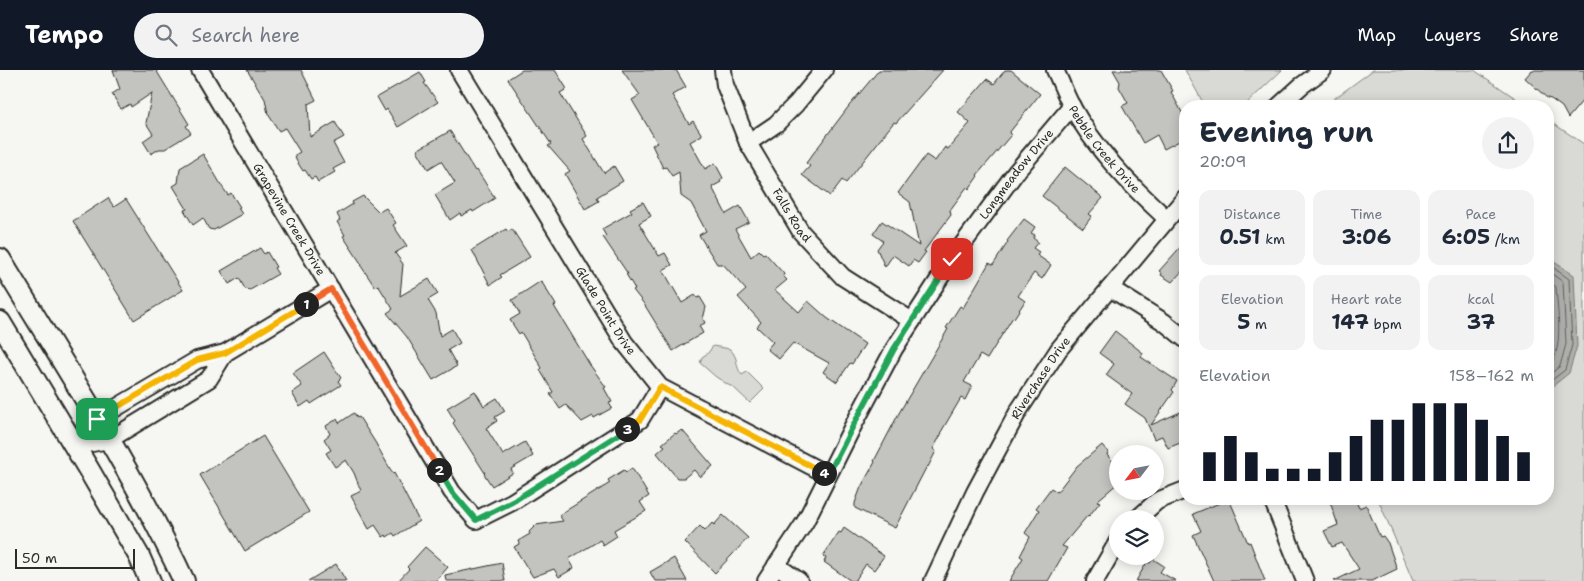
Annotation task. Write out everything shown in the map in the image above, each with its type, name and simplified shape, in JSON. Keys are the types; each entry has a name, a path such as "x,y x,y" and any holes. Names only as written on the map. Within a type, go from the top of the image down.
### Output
{"main road":[{"path":"0,259 97,419 162,534 184,581"},
{"path":"0,322 139,556 150,581"}],"street":[{"name":"Grapevine Creek Drive","path":"200,70 452,492 476,520 512,502 640,420 660,387"},
{"name":"Glade Point Drive","path":"459,70 624,342 660,387 828,475"},
{"name":"Falls Road","path":"723,70 725,85 748,143 801,232 843,277 912,321"},
{"path":"748,143 776,124 796,104 824,70"},
{"name":"Pebble Creek Drive","path":"1055,70 1072,106 1103,153 1133,188 1167,219"},
{"path":"1286,100 1323,70"},
{"name":"Longmeadow Drive","path":"766,581 805,522 854,424 890,357 912,321 952,259 1016,172 1072,106"},
{"name":"Riverchase Drive","path":"933,581 975,492 1020,410 1059,349 1179,205"},
{"path":"1110,288 1164,322 1179,334"},
{"path":"75,446 97,419 197,360 225,353 331,289"},
{"path":"75,446 109,440 209,379 225,353"},
{"path":"163,380 176,399"},
{"path":"1146,510 1157,501 1179,492"},
{"path":"1274,505 1305,581"},
{"path":"1095,581 1109,557"},
{"path":"776,565 799,581"}],"shaded area":[{"path":"1185,70 1282,70 1250,100 1202,100"},
{"path":"1373,70 1474,70 1518,100 1332,100"},
{"path":"1554,124 1584,144 1584,581 1413,581 1381,505 1554,505"},
{"path":"713,346 730,349 735,356 742,375 747,372 764,389 750,403 732,386 716,377 700,363 702,357"}],"water":[{"path":"1554,262 1574,275 1577,346 1569,373 1554,385"}],"building":[{"path":"113,70 156,70 189,124 186,126 191,133 165,149 159,149 151,154 143,141 153,134 146,123 152,93 131,107 130,104 121,109 112,94 120,89"},
{"path":"247,70 301,70 316,100 308,104 310,137 335,122 344,137 333,143 344,163 333,169 335,172 318,182 315,177 311,179 305,170 303,171 295,155 300,152 285,128 279,131 268,114 265,99"},
{"path":"522,70 555,70 567,89 560,93 587,136 583,139 604,173 614,166 623,181 597,197 599,201 585,209 565,174 570,171 548,146 551,144 508,79"},
{"path":"622,70 676,70 686,87 672,95 689,124 693,121 702,135 690,142 705,169 715,163 723,178 720,180 721,182 712,187 726,214 740,206 749,222 735,229 751,257 759,250 763,254 765,253 784,274 783,276 787,280 775,290 799,312 808,301 827,318 865,344 837,382 823,372 829,363 793,343 779,359 767,349 773,342 757,327 761,322 738,297 746,290 723,264 717,264 699,235 706,231 691,203 681,196 679,172 672,176 666,167 663,168 652,145 657,142 632,100 640,95"},
{"path":"879,70 943,70 896,123 894,122 846,183 842,180 830,196 802,175 810,166 806,163"},
{"path":"1005,70 1011,70 1040,94 1009,133 1011,135 950,210 951,215 924,251 926,252 918,263 913,260 909,266 893,255 885,267 877,249 883,241 873,234 882,221 919,246 910,202 898,193 926,155 935,161 945,147 948,149 970,123 958,112 987,79 994,84"},
{"path":"1113,70 1161,70 1173,91 1171,92 1179,107 1179,141 1164,149 1157,135 1143,143 1122,106 1128,103 1119,87 1120,82"},
{"path":"1532,70 1584,70 1584,99 1568,118 1562,107 1554,100 1547,98 1525,78"},
{"path":"420,72 426,82 424,83 438,102 398,127 377,97"},
{"path":"450,131 475,171 477,170 495,198 473,212 472,210 461,216 460,213 450,220 435,195 455,183 441,161 428,169 417,150"},
{"path":"203,154 228,195 231,193 242,214 214,230 209,229 203,218 193,225 184,210 187,209 173,186 178,183 180,168"},
{"path":"1065,167 1103,198 1089,214 1092,216 1083,228 1042,196"},
{"path":"363,196 379,212 386,208 396,223 393,225 407,246 395,253 403,264 400,296 429,279 438,294 428,300 436,313 440,336 452,329 460,343 448,350 457,366 433,380 407,337 387,313 393,309 378,285 375,287 361,266 337,222 340,220 337,214"},
{"path":"108,198 114,207 126,199 183,290 134,320 73,221"},
{"path":"643,202 651,216 639,223 659,256 665,253 672,265 663,270 682,303 695,295 697,298 700,297 706,307 703,319 705,323 699,326 703,333 673,351 644,304 633,290 635,289 626,274 628,274 603,237 606,236 602,229 632,212 630,209"},
{"path":"1024,219 1035,227 1031,233 1035,235 1033,238 1038,242 1033,248 1039,252 1037,255 1051,265 1042,279 1034,273 1018,296 1025,301 987,359 980,355 964,382 972,386 965,400 961,398 941,432 933,449 936,451 895,528 855,508 861,487 899,413 948,329 946,328 960,306 963,308 989,263 993,265 1007,241"},
{"path":"506,229 508,232 512,229 530,257 500,275 502,277 490,285 472,250"},
{"path":"260,248 264,254 267,252 278,274 250,290 245,289 239,278 229,284 221,271"},
{"path":"1179,249 1179,274 1172,282 1161,275 1162,273 1159,271"},
{"path":"541,281 590,365 606,387 604,388 612,402 609,403 612,408 594,418 593,416 582,422 566,405 560,409 550,394 553,392 540,370 542,368 521,332 519,334 510,320 520,314 512,300"},
{"path":"1115,331 1143,353 1141,357 1177,381 1172,390 1174,392 1151,425 1179,413 1179,443 1168,448 1162,436 1154,439 1145,418 1125,404 1132,394 1106,375 1114,364 1099,353"},
{"path":"324,352 341,378 338,381 341,385 311,404 309,401 300,407 292,393 302,386 293,373"},
{"path":"475,391 484,406 497,398 505,411 495,417 497,421 486,428 503,455 525,442 533,456 511,469 513,473 492,486 453,423 455,421 447,408"},
{"path":"354,413 357,418 359,417 394,473 419,521 395,536 393,533 383,537 375,525 369,529 351,496 361,491 354,473 346,460 335,467 326,453 331,450 324,439 330,434 326,426 337,419 339,423"},
{"path":"682,430 713,466 700,477 694,470 684,478 677,478 657,453 665,446 662,444 675,433"},
{"path":"263,436 309,512 245,551 200,475"},
{"path":"1102,445 1108,452 1107,455 1109,457 1109,491 1097,501 1100,502 1062,546 1067,548 1048,581 1009,581 1023,558 1020,556 1030,537 1025,533 1039,510 1036,508 1051,488 1057,492 1077,466"},
{"path":"632,468 649,496 640,502 646,511 614,530 617,536 603,545 600,540 569,559 574,568 559,577 554,569 533,577 514,547 519,544 518,541 530,534 529,532 536,525 563,521 559,515 610,483 608,480 624,470 626,472"},
{"path":"1215,505 1232,505 1248,543 1250,542 1265,581 1214,581 1193,535 1201,531 1193,514"},
{"path":"1331,505 1358,505 1359,508 1366,505 1380,537 1383,536 1388,543 1397,569 1372,581 1334,581 1359,569 1342,543 1332,547 1324,531 1338,525"},
{"path":"723,515 748,538 715,573 685,542 700,526 705,531"},
{"path":"844,528 884,556 874,570 866,564 855,581 851,581 824,562 826,558 823,556 839,532 841,533"},
{"path":"425,547 448,567 436,581 398,581 409,569 407,567"},
{"path":"674,558 687,581 655,581 650,572"},
{"path":"502,563 505,581 446,581 445,575"},
{"path":"336,564 346,581 308,581"},
{"path":"1145,565 1162,565 1164,566 1160,572 1176,581 1136,581"}],"route":[{"path":"97,419 197,360 225,353 331,289 452,492 476,520 512,502 640,420 660,387 828,475 894,349 952,259"}]}
